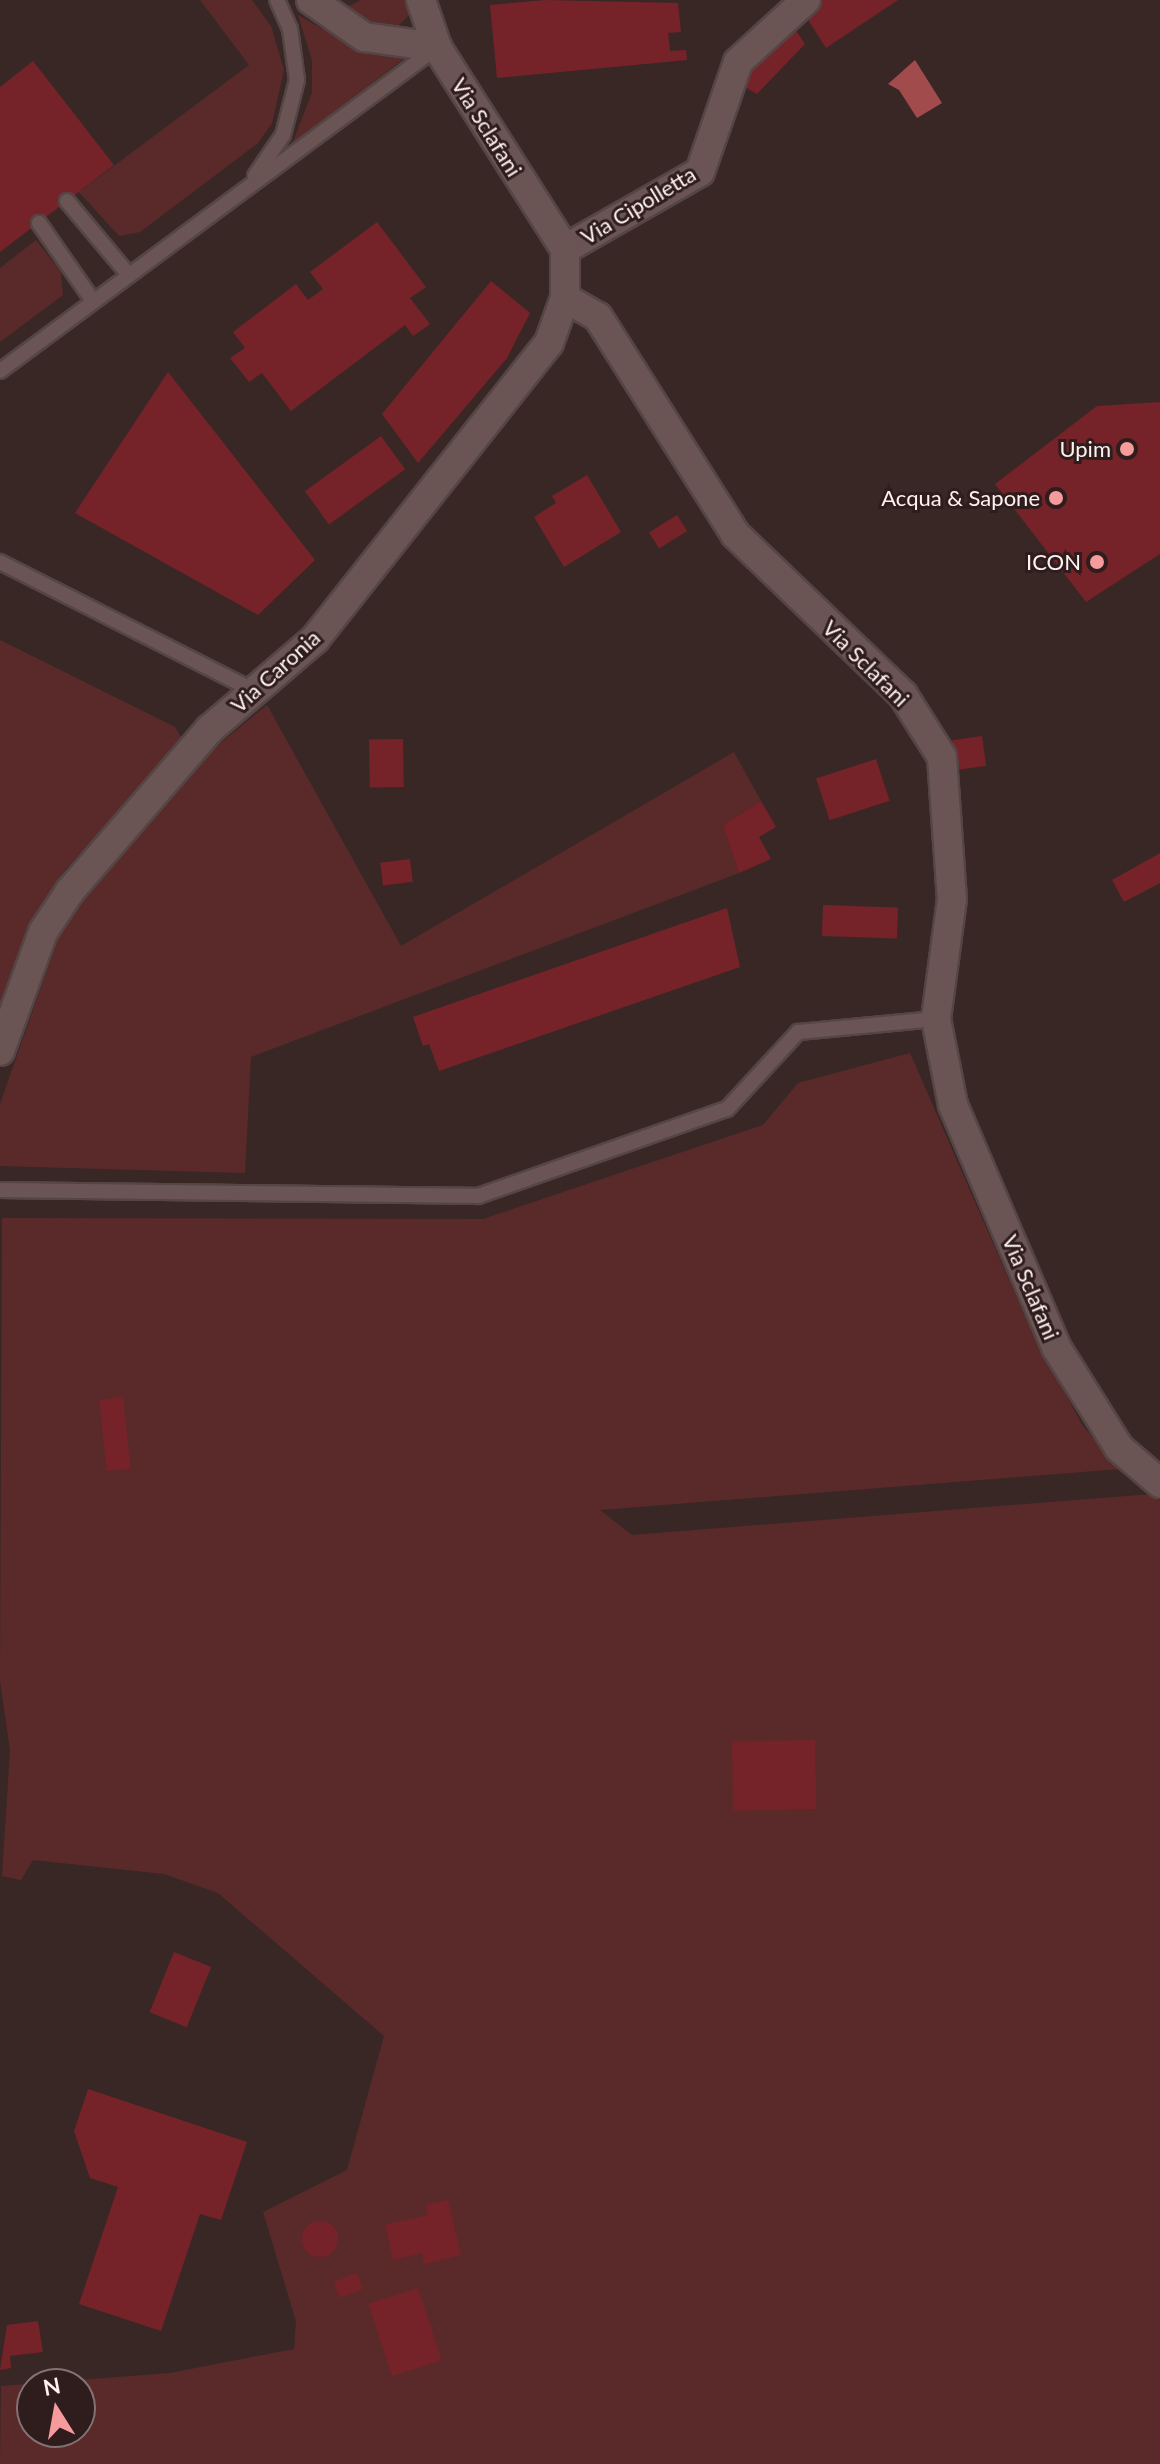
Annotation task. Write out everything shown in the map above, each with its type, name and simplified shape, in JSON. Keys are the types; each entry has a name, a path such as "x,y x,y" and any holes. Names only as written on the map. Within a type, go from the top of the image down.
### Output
{"street":[{"path":"311,0 364,37 437,47"},
{"name":"Via Sclafani","path":"421,0 437,47 565,249"},
{"name":"Via Cipolletta","path":"565,249 700,172 738,62 806,0"},
{"path":"565,249 565,298"},
{"name":"Via Sclafani","path":"565,298 598,317 735,534 903,695 942,757 952,899 936,1019 953,1105 1056,1347 1119,1448 1160,1483"},
{"name":"Via Caronia","path":"0,1051 43,932 70,891 210,729 315,639 549,343 565,298"}],"lane":[{"path":"252,180 294,109 297,54 277,0"},
{"path":"0,371 252,180 297,156 437,47"},
{"path":"67,201 128,274"},
{"path":"39,223 93,301"},
{"path":"0,562 254,691"},
{"path":"0,1190 478,1196 727,1109 798,1032 936,1019"}],"shaded area":[{"path":"200,0 252,0 271,26 284,70 272,123 258,143 140,232 119,236 79,192 249,65"},
{"path":"361,0 409,0 409,15 397,27 382,28 341,10"},
{"path":"298,15 360,50 406,57 292,144 312,93 312,60"},
{"path":"915,60 942,103 917,118 899,90 888,84"},
{"path":"36,240 61,272 63,295 0,342 0,268"},
{"path":"0,640 175,727 183,740 65,870 29,931 0,1003"},
{"path":"267,705 401,946 734,752 761,801 723,825 739,873 251,1057 245,1173 0,1166 0,1104 64,922 211,751"},
{"path":"910,1053 1034,1337 1083,1426 1120,1469 600,1510 632,1535 1152,1494 1160,1500 1160,2464 0,2464 1,2386 16,2385 16,2448 96,2448 96,2379 170,2373 294,2349 296,2321 263,2212 347,2170 384,2036 218,1893 164,1874 33,1860 21,1880 2,1876 10,1750 0,1681 2,1218 483,1219 763,1125 798,1083"}],"building":[{"path":"545,0 678,3 681,32 668,33 670,51 686,50 687,60 497,78 490,5"},
{"path":"821,0 898,0 826,48 803,12"},
{"path":"792,25 805,44 757,94 738,83"},
{"path":"33,61 114,165 0,252 0,87"},
{"path":"377,222 426,287 410,298 430,324 413,336 405,325 291,411 262,373 249,382 230,358 245,348 233,332 296,284 308,300 323,289 310,272"},
{"path":"491,281 530,313 507,358 418,463 382,414"},
{"path":"168,372 315,560 258,615 75,513"},
{"path":"1160,402 1160,554 1086,602 995,484 1097,406"},
{"path":"381,436 405,469 329,524 305,491"},
{"path":"587,475 621,532 564,567 534,517 556,503 552,496"},
{"path":"677,515 687,531 659,549 649,532"},
{"path":"982,736 986,766 956,770 952,740"},
{"path":"403,739 404,787 370,788 369,740"},
{"path":"876,759 890,801 830,820 816,778"},
{"path":"761,801 776,827 759,837 771,859 739,873 723,825"},
{"path":"1160,853 1160,883 1124,902 1112,880"},
{"path":"410,859 413,882 383,885 380,863"},
{"path":"823,905 898,908 897,939 822,936"},
{"path":"727,908 740,967 439,1071 429,1044 423,1046 413,1017"},
{"path":"123,1397 131,1469 107,1471 99,1400"},
{"path":"815,1740 816,1809 733,1810 732,1741"},
{"path":"174,1952 211,1967 187,2027 150,2012"},
{"path":"88,2089 247,2142 221,2220 200,2214 161,2331 79,2304 118,2187 90,2178 74,2131"},
{"path":"448,2200 461,2255 424,2264 422,2253 393,2260 385,2225 428,2215 426,2205"},
{"path":"320,2221 333,2226 338,2239 333,2252 320,2257 307,2252 302,2239 307,2226"},
{"path":"357,2273 363,2289 340,2298 334,2282"},
{"path":"418,2288 441,2360 392,2376 369,2304"},
{"path":"38,2321 43,2352 10,2356 11,2368 0,2370 7,2325"}],"place":[{"name":"Upim","path":"1127,449"},
{"name":"Acqua & Sapone","path":"1056,498"},
{"name":"ICON","path":"1097,562"}]}
